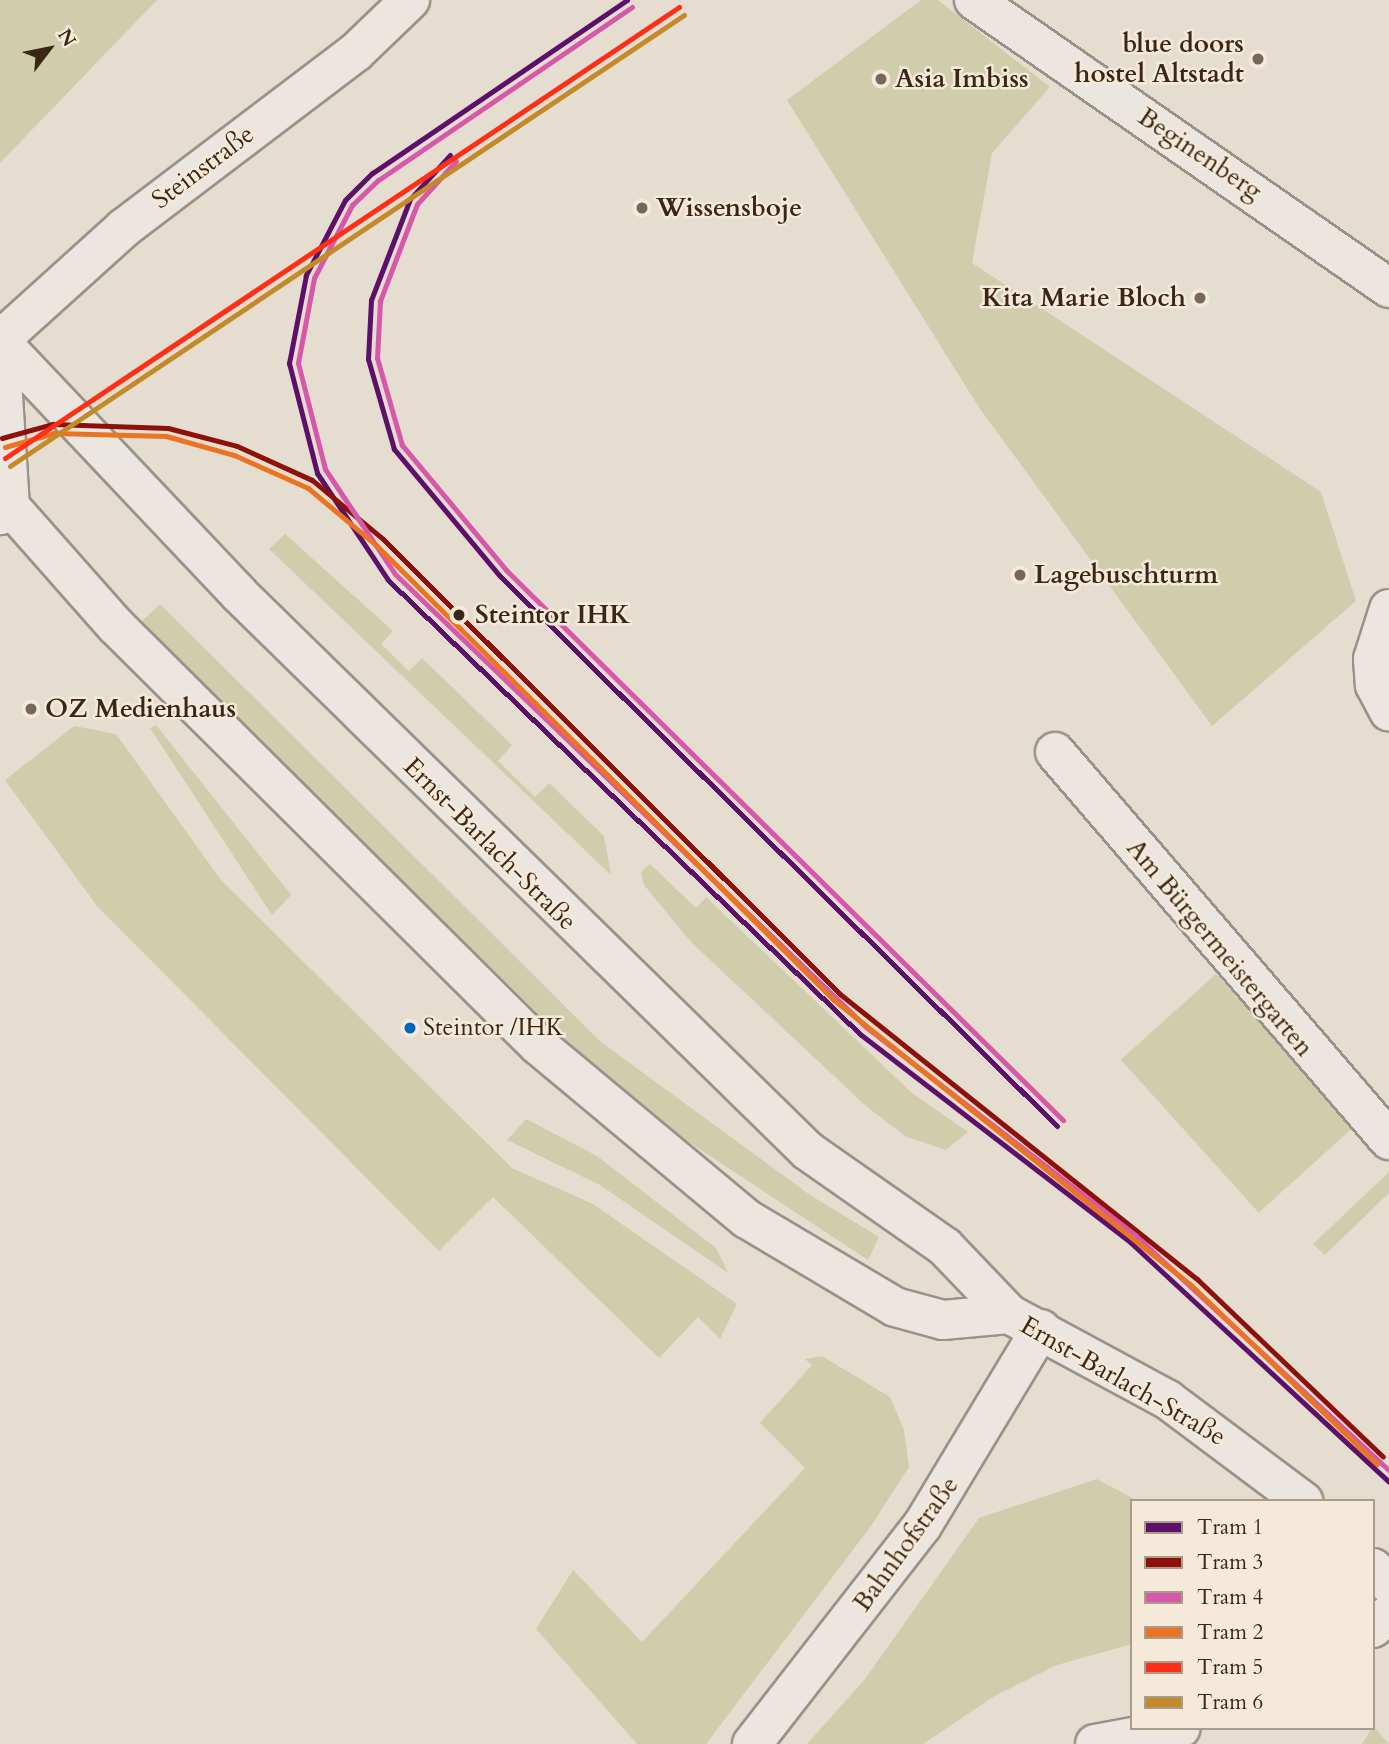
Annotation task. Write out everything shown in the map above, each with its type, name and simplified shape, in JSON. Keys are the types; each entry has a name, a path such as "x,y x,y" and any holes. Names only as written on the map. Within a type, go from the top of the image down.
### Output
{"main road":[{"name":"Steinstraße","path":"0,340 124,228 356,51 410,0"},
{"name":"Beginenberg","path":"974,0 1389,288"},
{"name":"Ernst-Barlach-Straße","path":"0,340 239,594 557,911 808,1152 945,1247 1025,1322 1168,1400 1300,1499"},
{"path":"0,348 3,506"},
{"name":"Ernst-Barlach-Straße","path":"3,506 116,626 538,1045 747,1219 895,1307 943,1320 1025,1322"},
{"path":"1389,609 1373,659 1375,685 1389,711"},
{"name":"Am Bürgermeistergarten","path":"1055,752 1389,1140"},
{"name":"Bahnhofstraße","path":"752,1744 922,1526 1025,1322"},
{"path":"1375,1626 1389,1614"},
{"path":"1095,1744 1170,1730"}],"shaded area":[{"path":"0,0 157,0 0,163"},
{"path":"921,0 938,0 1050,87 992,153 972,263 1321,492 1356,601 1212,726 978,406 787,100"},
{"path":"285,534 393,631 381,644 409,671 422,658 512,745 498,761 535,797 549,783 604,836 611,875 269,549"},
{"path":"160,604 601,1042 810,1195 879,1237 868,1260 666,1127 590,1065 140,623"},
{"path":"156,725 291,895 272,915 150,728"},
{"path":"74,726 116,734 221,880 512,1168 593,1204 737,1304 720,1339 698,1317 659,1358 493,1197 439,1251 97,906 5,780"},
{"path":"650,864 696,908 706,897 912,1093 968,1132 946,1150 905,1136 866,1106 692,943 644,885 641,872"},
{"path":"1216,974 1354,1127 1259,1213 1121,1060"},
{"path":"526,1119 597,1156 716,1248 728,1273 600,1185 507,1140"},
{"path":"1389,1172 1389,1193 1325,1255 1313,1244"},
{"path":"822,1356 890,1397 904,1430 909,1467 871,1526 706,1744 637,1744 536,1629 573,1570 642,1642 805,1468 760,1423 812,1365 805,1359"},
{"path":"1097,1479 1134,1499 1130,1499 1130,1645 1057,1665 993,1697 923,1744 807,1744 865,1679 979,1518"},
{"path":"1375,1728 1389,1744 1362,1744 1371,1730"}],"tram line":[{"name":"1","path":"627,0 372,173 345,200 306,275 289,363 317,473 388,580 860,1034 1130,1242 1389,1482"},
{"name":"4","path":"632,7 378,180 352,205 314,278 298,363 325,469 395,574 866,1027 1136,1236 1389,1470"},
{"name":"5","path":"5,458 679,7"},
{"name":"6","path":"10,466 684,15"},
{"name":"1","path":"450,155 410,199 371,300 368,359 394,449 500,576 1057,1126"},
{"name":"4","path":"456,161 417,204 380,301 377,358 402,445 506,570 1063,1120"},
{"name":"3","path":"2,438 53,424 168,428 237,446 312,480 383,539 840,994 1197,1279 1383,1457"},
{"name":"2","path":"5,447 54,433 166,436 234,455 308,488 377,546 834,1000 1191,1285 1377,1464"}],"place":[{"name":"blue doors hostel Altstadt","path":"1258,59"},
{"name":"Asia Imbiss","path":"881,79"},
{"name":"Wissensboje","path":"642,208"},
{"name":"Kita Marie Bloch","path":"1200,298"},
{"name":"Lagebuschturm","path":"1020,575"},
{"name":"Steintor IHK","path":"459,615"},
{"name":"OZ Medienhaus","path":"31,709"},
{"name":"Steintor /IHK","path":"410,1028"}]}
